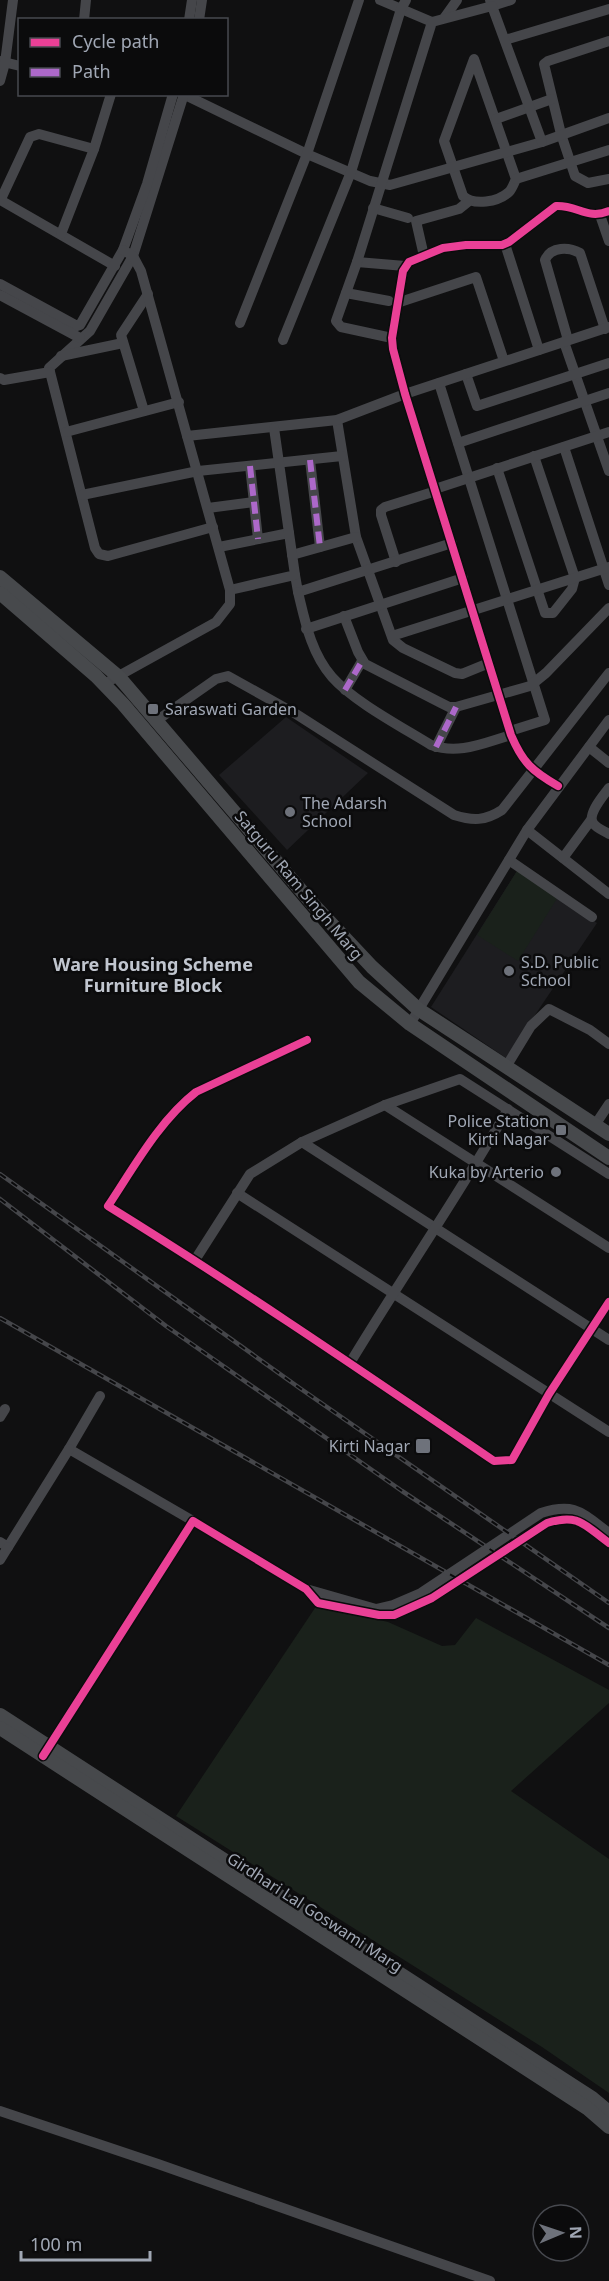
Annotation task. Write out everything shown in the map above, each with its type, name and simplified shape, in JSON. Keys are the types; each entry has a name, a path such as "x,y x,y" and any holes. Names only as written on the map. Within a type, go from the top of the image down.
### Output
{"main road":[{"name":"Satguru Ram Singh Marg","path":"0,577 119,677 311,902 372,967 418,1009 609,1134"},
{"name":"Satguru Ram Singh Marg","path":"0,593 104,684 359,982 410,1024 609,1158"},
{"name":"Girdhari Lal Goswami Marg","path":"0,1715 46,1751 588,2108 609,2127"},
{"name":"Girdhari Lal Goswami Marg","path":"0,1728 46,1751 582,2092 609,2112"}],"street":[{"path":"0,81 13,0"},
{"path":"84,18 86,0"},
{"path":"189,18 192,0"},
{"path":"198,18 202,0"},
{"path":"240,323 307,154 358,0"},
{"path":"380,0 404,4 432,22"},
{"path":"445,17 457,0"},
{"path":"432,22 491,3 511,0"},
{"path":"491,3 542,142"},
{"path":"284,340 351,172 404,4"},
{"path":"505,40 609,9"},
{"path":"392,338 341,327 337,325 337,316 357,262 432,22"},
{"path":"609,41 546,62 544,68 561,134 575,176 580,181 595,183 609,179"},
{"path":"474,59 496,119 508,152 516,179 510,191 501,197 481,202 469,201 463,196 444,141 474,59"},
{"path":"3,62 18,66"},
{"path":"61,234 94,149 110,96"},
{"path":"77,327 115,266 128,253 172,96"},
{"path":"184,96 128,253 93,327 51,365 50,372 95,548 103,556 213,527"},
{"path":"186,96 307,154 380,183 398,184 542,142 609,118"},
{"path":"496,119 552,99"},
{"path":"94,149 39,134 30,137 2,201 115,266"},
{"path":"516,179 609,150"},
{"path":"424,256 416,221 459,209 469,201"},
{"path":"357,262 405,266 424,256 453,246 494,246 506,243 556,207 564,206 604,213 609,241"},
{"path":"373,208 408,218"},
{"path":"506,243 539,350"},
{"path":"187,436 337,420 405,394 504,361 539,350 566,341 607,328 580,253 571,248 553,251 545,260 566,341 575,374 609,469"},
{"path":"104,684 216,622 230,604 230,590 219,547 148,294 141,271 128,253"},
{"path":"405,266 393,302 392,338 405,394 511,733 521,757 534,772 558,786"},
{"path":"346,293 393,302 476,277 504,361"},
{"path":"0,284 77,327 80,338"},
{"path":"144,411 122,333 148,294"},
{"path":"0,295 80,338"},
{"path":"61,356 123,343"},
{"path":"466,374 477,406 609,363"},
{"path":"0,378 4,380 50,372"},
{"path":"274,428 298,592 306,628 322,663 345,690 436,747 459,749 545,720 439,383"},
{"path":"458,443 609,393"},
{"path":"66,432 179,402"},
{"path":"337,420 356,537 392,636 402,648 455,674 462,674 489,663"},
{"path":"396,562 381,510 384,507 609,432"},
{"path":"564,447 606,568 609,585"},
{"path":"81,495 198,471 342,456"},
{"path":"497,468 545,613 553,613 572,590 575,578 534,456"},
{"path":"310,460 320,547"},
{"path":"250,466 258,539"},
{"path":"208,508 254,502"},
{"path":"219,547 289,533"},
{"path":"292,555 356,537"},
{"path":"298,592 452,543"},
{"path":"392,636 606,568"},
{"path":"230,590 295,575"},
{"path":"306,628 462,578"},
{"path":"344,616 362,660 441,703 456,707 534,684 609,608"},
{"path":"345,690 362,660"},
{"path":"156,720 216,679 228,676 296,714 454,815 474,820 484,819 502,810 534,772 609,673"},
{"path":"436,747 456,707"},
{"path":"410,1024 526,830 609,720"},
{"path":"589,747 609,763"},
{"path":"563,858 591,819 609,788"},
{"path":"591,819 593,824 609,834"},
{"path":"526,830 609,894"},
{"path":"509,860 592,917"},
{"path":"506,1067 531,1026 549,1009 590,1030 609,1044"},
{"path":"307,1041 196,1092 183,1102 170,1116 108,1206 195,1260 494,1461 512,1460 549,1394 609,1302"},
{"path":"195,1260 250,1174 302,1142 386,1105 461,1078 609,1174"},
{"path":"595,1125 609,1104"},
{"path":"386,1105 609,1248"},
{"path":"350,1363 392,1293 477,1164 508,1109"},
{"path":"302,1142 609,1340"},
{"path":"237,1193 609,1432"},
{"path":"0,1560 4,1545 69,1449 100,1396"},
{"path":"69,1449 306,1589 376,1609 404,1602 421,1593 544,1518 574,1518 609,1543"},
{"path":"306,1589 318,1603 379,1616 394,1615 432,1598 558,1508 569,1508 586,1516 609,1533"},
{"path":"46,1751 193,1521"},
{"path":"0,2111 490,2281"}],"shaded area":[{"name":"The Adarsh School","path":"286,717 368,773 287,850 219,775"},
{"name":"S.D. Public School","path":"517,871 597,923 506,1058 431,1007"},
{"path":"517,871 558,897 518,961 477,935"},
{"path":"317,1605 388,1622 442,1646 455,1645 476,1618 609,1690 609,1703 511,1791 609,1859 609,2093 542,2047 176,1816"}],"railway":[{"path":"0,1174 301,1389 609,1603"},
{"path":"0,1199 166,1326 402,1491 609,1628"},
{"path":"0,1318 609,1665"}],"marked path":[{"path":"310,460 320,547"},
{"path":"250,466 258,539"},
{"path":"345,690 362,661"},
{"path":"436,747 456,707"}],"cycle path":[{"path":"558,786 541,776 529,765 511,735 405,394 392,338 403,271 409,262 443,248 466,245 502,245 556,206 595,214 609,211"},
{"path":"307,1040 196,1092 159,1131 108,1206 254,1299 494,1461 512,1460 549,1394 609,1302"},
{"path":"43,1756 193,1521 306,1589 318,1603 379,1615 394,1615 432,1598 547,1523 574,1520 587,1526 609,1543"}],"place":[{"name":"Saraswati Garden","path":"153,709"},
{"name":"The Adarsh School","path":"290,812"},
{"name":"S.D. Public School","path":"509,971"},
{"name":"Police Station Kirti Nagar","path":"561,1130"},
{"name":"Kuka by Arterio","path":"556,1172"},
{"name":"Kirti Nagar","path":"423,1446"}],"district":[{"name":"Ware Housing Scheme Furniture Block","path":"153,974"}]}
